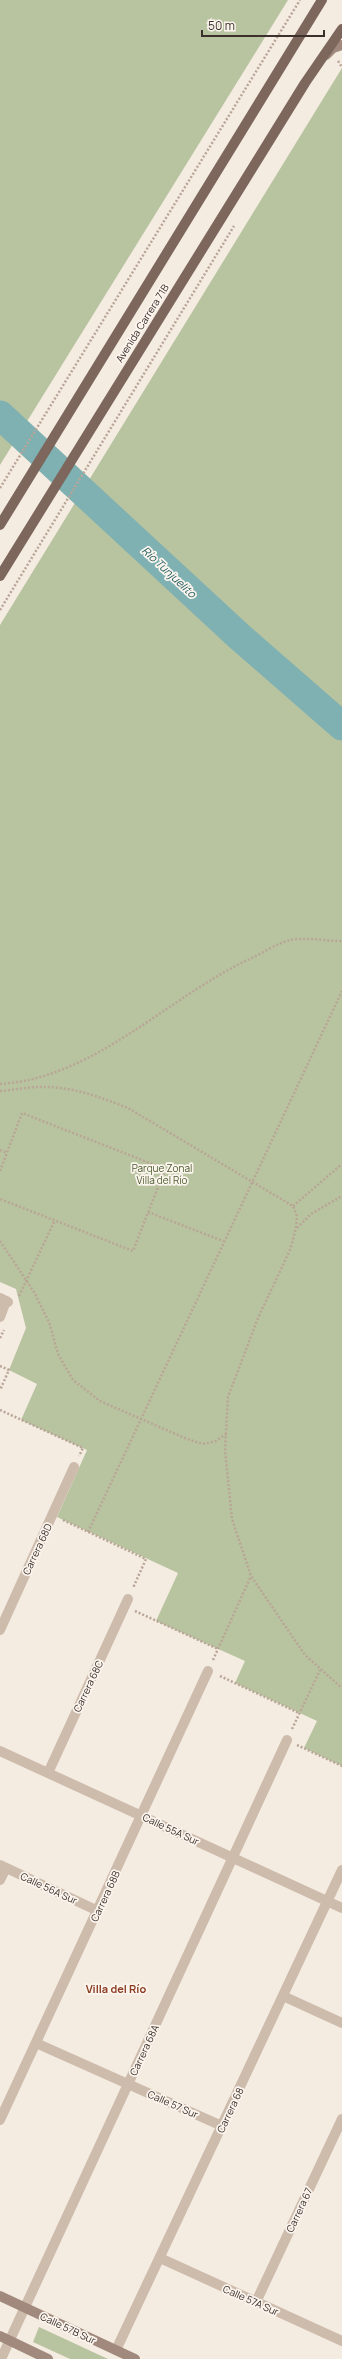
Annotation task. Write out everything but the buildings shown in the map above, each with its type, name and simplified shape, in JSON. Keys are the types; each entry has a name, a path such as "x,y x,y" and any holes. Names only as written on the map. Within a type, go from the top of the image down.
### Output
{"main road":[{"name":"Avenida Carrera 71B","path":"0,525 322,0"},
{"name":"Avenida Carrera 71B","path":"0,576 305,83 342,29"}],"street":[{"path":"320,60 333,48 342,45"},
{"path":"3,1320 8,1301"},
{"name":"Carrera 68D","path":"0,1630 74,1467"},
{"name":"Carrera 68C","path":"48,1773 126,1603"},
{"name":"Carrera 68B","path":"0,2120 143,1816 208,1671"},
{"name":"Carrera 68A","path":"1,2359 287,1740"},
{"name":"Calle 55A Sur","path":"0,1751 342,1908"},
{"path":"0,1880 3,1866"},
{"name":"Calle 56A Sur","path":"3,1866 98,1911"},
{"name":"Carrera 68","path":"116,2350 342,1870"},
{"path":"283,1996 342,2023"},
{"name":"Calle 57 Sur","path":"36,2043 222,2126"},
{"name":"Carrera 67","path":"256,2302 342,2118"},
{"name":"Calle 57A Sur","path":"160,2258 342,2341"},
{"name":"Calle 57B Sur","path":"0,2296 135,2359"},
{"path":"0,2336 48,2359"}],"path":[{"path":"0,488 300,0"},
{"path":"338,61 342,67"},
{"path":"0,610 235,225"},
{"path":"0,1084 17,1083 54,1074 116,1041 229,968 290,940 342,941"},
{"path":"88,1532 223,1241 342,991"},
{"path":"0,1091 40,1087 70,1089 99,1096 128,1108 293,1206 297,1216 296,1228 290,1250 258,1318 228,1397 225,1450 232,1519 251,1576 305,1655 341,1688"},
{"path":"0,1171 22,1113 165,1169 133,1251 0,1199"},
{"path":"0,1150 7,1153"},
{"path":"293,1206 342,1164"},
{"path":"296,1228 311,1214 342,1196"},
{"path":"148,1212 223,1241"},
{"path":"8,1301 27,1281 55,1220"},
{"path":"0,1241 27,1281 49,1322 58,1354 73,1380 100,1401 187,1439 203,1444 216,1441 226,1434"},
{"path":"0,1338 3,1320"},
{"path":"0,1366 9,1370 0,1390"},
{"path":"0,1410 83,1448"},
{"path":"52,1515 146,1559 126,1603 218,1649"},
{"path":"251,1576 208,1671 299,1713"},
{"path":"320,1670 287,1740 342,1766"}],"green space":[{"path":"0,0 288,0 0,465"},
{"name":"Parque Zonal Villa del Río","path":"342,68 342,1766 304,1748 317,1721 235,1683 245,1661 156,1621 178,1573 57,1517 87,1450 21,1420 37,1384 9,1370 26,1328 16,1289 0,1282 0,625"},
{"path":"39,2327 108,2359 70,2359 33,2342"}],"waterway":[{"name":"Río Tunjuelito","path":"0,415 241,638 342,726"}],"district":[{"name":"Villa del Río","path":"116,1989"}]}
